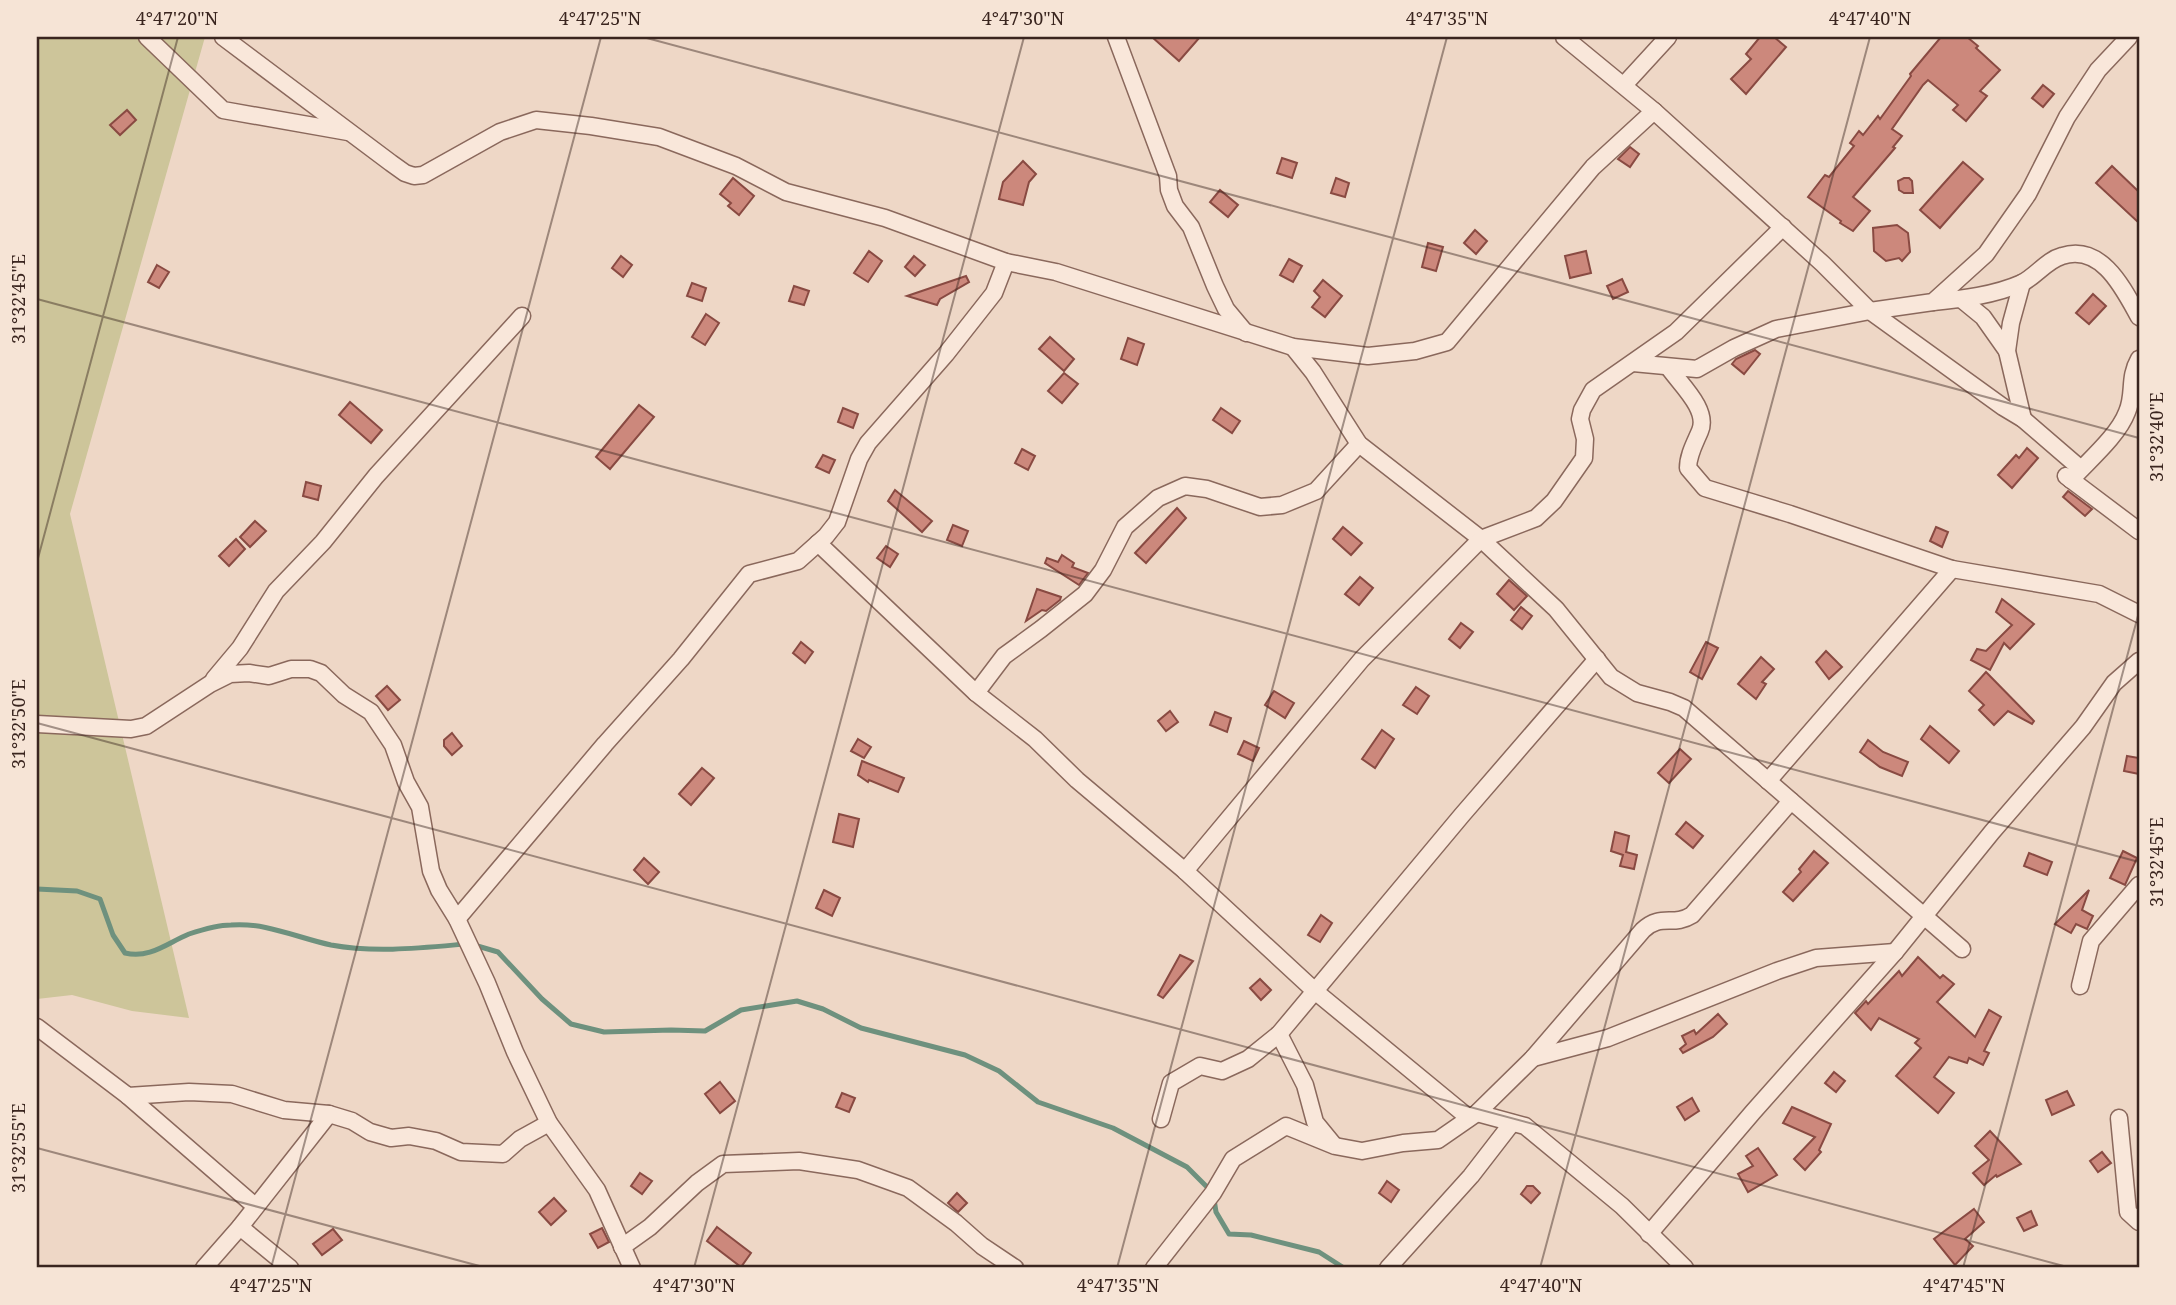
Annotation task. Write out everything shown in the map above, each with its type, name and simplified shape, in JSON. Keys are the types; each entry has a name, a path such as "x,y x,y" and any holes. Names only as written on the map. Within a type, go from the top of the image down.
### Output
{"street":[{"path":"147,37 223,110 350,132"},
{"path":"223,37 405,173 414,176 423,175 500,132 536,120 591,125 659,136 736,166 786,192 885,218 1006,262 1056,272 1293,347 1367,356 1415,351 1447,342 1592,167 1654,111"},
{"path":"1116,37 1168,176 1169,190 1175,206 1191,227 1226,309 1246,333"},
{"path":"1564,37 1654,111 1783,227 1870,311 2003,407 2024,419 2072,475 2139,531"},
{"path":"1933,302 1986,254 2028,194 2067,117 2098,70 2129,37"},
{"path":"1624,85 1664,39"},
{"path":"1185,872 1362,659 1480,539 1536,518 1554,502 1584,458 1585,439 1580,419 1593,390 1676,332 1783,227"},
{"path":"1633,363 1697,369 1776,329 1870,311 1961,299 2022,283 2061,256 2085,256 2097,261 2115,276 2139,317"},
{"path":"457,919 681,659 749,574 798,561 826,537 837,522 859,459 868,443 946,354 994,293 1006,262"},
{"path":"2007,351 2011,323 2022,283"},
{"path":"1961,299 1983,317 2007,351 2024,419"},
{"path":"211,684 240,648 276,591 323,542 376,476 522,316"},
{"path":"1293,347 1313,372 1359,444 1480,539 1556,610 1611,677 1637,694 1684,708 1962,949"},
{"path":"2072,475 2105,443 2127,412 2132,371 2139,359"},
{"path":"1668,368 1703,416 1702,427 1688,459 1688,468 1705,488 1952,569 2099,594 2139,614"},
{"path":"976,693 1004,656 1085,594 1102,570 1125,527 1158,498 1185,486 1208,489 1260,508 1282,505 1315,491 1359,444"},
{"path":"818,543 976,693 1035,739 1077,780 1185,872 1316,992 1473,1115 1525,1126 1622,1206 1685,1268"},
{"path":"1768,781 1952,569"},
{"path":"1161,1119 1171,1083 1200,1066 1222,1071 1248,1059 1279,1034 1597,659"},
{"path":"1649,1234 1895,952 1923,915 2083,727 2115,683 2139,662"},
{"path":"37,724 131,729 146,726 230,674 269,676 291,669 310,669 321,673 344,695 372,712 393,745 406,782 420,807 431,871 439,890 457,919 548,1123 597,1191 632,1268"},
{"path":"1154,1268 1213,1193 1233,1159 1286,1126 1335,1146 1362,1151 1438,1140 1473,1115 1533,1058 1651,922 1679,920 1692,915 1791,801"},
{"path":"2080,986 2091,941 2139,885"},
{"path":"1533,1058 1608,1038 1816,958 1895,952"},
{"path":"37,1027 128,1096 255,1206"},
{"path":"1279,1034 1305,1085 1315,1122 1335,1146"},
{"path":"128,1096 190,1092 232,1094 284,1110 329,1114 391,1138 409,1136 436,1141 461,1153 503,1154 520,1139 548,1123"},
{"path":"204,1268 240,1227 329,1114"},
{"path":"2119,1118 2128,1212 2139,1223"},
{"path":"1388,1268 1471,1176 1512,1123"},
{"path":"622,1247 650,1227 697,1183 723,1164 799,1161 858,1170 908,1188 982,1246 1015,1268"},
{"path":"240,1227 290,1268"}],"shaded area":[{"path":"37,37 205,37 70,514 189,1018 132,1011 72,995 37,999"}],"building":[{"path":"1152,37 1200,37 1179,61"},
{"path":"1760,37 1774,37 1786,47 1746,94 1731,79 1751,59 1746,54"},
{"path":"1941,37 1967,37 2000,70 1980,91 1987,96 1966,121 1953,110 1958,105 1928,80 1923,85 1892,129 1902,136 1893,147 1895,148 1853,197 1870,211 1853,231 1808,197 1825,175 1829,177 1854,146 1850,143 1859,131 1863,135 1878,116 1880,119 1910,74"},
{"path":"2043,85 2054,94 2043,107 2032,98"},
{"path":"127,110 136,120 120,135 110,125"},
{"path":"1630,147 1639,154 1630,167 1618,159"},
{"path":"1282,158 1297,163 1292,178 1277,173"},
{"path":"1023,161 1036,174 1029,182 1023,205 999,199 1003,182"},
{"path":"1963,162 1983,179 1940,228 1920,210"},
{"path":"2112,166 2139,192 2139,223 2096,183"},
{"path":"733,178 754,196 739,215 728,206 731,203 720,194"},
{"path":"1336,178 1349,183 1345,197 1331,193"},
{"path":"1904,178 1912,181 1913,193 1899,190 1898,181"},
{"path":"1220,190 1238,205 1228,217 1210,202"},
{"path":"1897,225 1908,233 1910,252 1902,261 1899,258 1886,261 1874,251 1873,228"},
{"path":"1475,230 1487,241 1476,254 1464,243"},
{"path":"1428,243 1443,247 1436,271 1422,267"},
{"path":"869,251 882,261 868,282 854,273"},
{"path":"1586,251 1591,273 1570,278 1565,256"},
{"path":"621,256 632,265 623,277 612,268"},
{"path":"914,256 925,265 915,276 905,267"},
{"path":"1289,259 1302,266 1293,282 1280,275"},
{"path":"157,265 169,272 159,288 148,282"},
{"path":"966,276 969,282 940,299 937,305 907,296"},
{"path":"1622,279 1628,292 1613,299 1607,286"},
{"path":"1323,280 1342,296 1325,317 1312,307 1320,297 1314,291"},
{"path":"692,283 706,288 702,301 687,296"},
{"path":"794,286 809,291 804,305 789,301"},
{"path":"2093,294 2106,306 2089,324 2076,313"},
{"path":"706,314 719,323 705,345 692,337"},
{"path":"1050,337 1074,359 1064,371 1039,349"},
{"path":"1128,338 1144,344 1137,365 1121,359"},
{"path":"1755,350 1760,354 1744,374 1732,364 1736,359"},
{"path":"1064,373 1078,384 1062,403 1048,391"},
{"path":"350,402 382,430 371,443 339,415"},
{"path":"639,405 654,417 610,469 596,457"},
{"path":"843,408 858,414 853,428 838,422"},
{"path":"1221,408 1240,421 1232,433 1213,420"},
{"path":"2027,448 2038,458 2012,488 1998,475 2016,455 2019,458"},
{"path":"1022,449 1035,456 1028,470 1015,463"},
{"path":"823,455 835,460 829,473 816,467"},
{"path":"306,482 321,486 318,500 303,496"},
{"path":"895,490 932,521 922,532 888,501"},
{"path":"2068,491 2092,509 2085,516 2063,497"},
{"path":"1177,508 1186,518 1146,563 1135,553"},
{"path":"255,521 266,531 250,547 240,537"},
{"path":"953,525 968,531 962,546 947,540"},
{"path":"1343,527 1362,543 1351,555 1333,539"},
{"path":"1936,527 1948,532 1942,547 1930,541"},
{"path":"236,539 245,549 229,566 219,556"},
{"path":"886,546 898,554 890,567 877,558"},
{"path":"1062,555 1074,563 1072,567 1088,573 1079,585 1045,563 1047,558 1058,562"},
{"path":"1360,577 1373,588 1359,605 1345,594"},
{"path":"1509,580 1527,596 1514,610 1497,594"},
{"path":"1037,589 1061,597 1060,600 1026,621"},
{"path":"2002,599 2034,624 2010,649 2004,643 1990,670 1971,660 1977,649 1986,651 2012,625 1996,612"},
{"path":"1521,607 1532,616 1522,629 1511,620"},
{"path":"1461,623 1473,632 1460,648 1449,639"},
{"path":"801,642 813,652 805,663 793,653"},
{"path":"1706,642 1718,648 1702,679 1690,672"},
{"path":"1826,651 1842,667 1829,679 1816,662"},
{"path":"1761,657 1774,669 1762,682 1766,684 1756,699 1738,684"},
{"path":"1986,672 2034,721 2032,724 2008,711 1994,725 1979,710 1984,705 1969,691"},
{"path":"387,686 400,700 388,710 376,696"},
{"path":"1416,687 1429,696 1417,714 1403,705"},
{"path":"1274,691 1294,703 1285,718 1265,705"},
{"path":"1170,711 1178,722 1166,731 1158,721"},
{"path":"1215,712 1231,718 1227,732 1210,725"},
{"path":"1930,726 1959,751 1949,763 1921,739"},
{"path":"1382,730 1394,739 1375,768 1362,759"},
{"path":"452,733 462,746 452,755 444,746 444,740"},
{"path":"858,739 871,747 864,758 851,751"},
{"path":"1868,740 1883,752 1908,762 1902,776 1880,767 1860,752"},
{"path":"1244,741 1259,748 1253,761 1238,754"},
{"path":"1680,749 1691,759 1669,783 1658,773"},
{"path":"2127,756 2139,758 2139,774 2124,771"},
{"path":"862,761 904,778 898,792 869,780 868,782 858,775"},
{"path":"702,768 714,778 691,805 679,794"},
{"path":"839,814 859,819 853,847 833,842"},
{"path":"1686,822 1703,836 1693,848 1676,834"},
{"path":"1615,832 1629,836 1626,852 1637,855 1634,869 1620,866 1623,855 1611,851"},
{"path":"1814,851 1828,863 1793,901 1783,892 1801,872 1799,869"},
{"path":"2123,851 2137,858 2125,885 2110,878"},
{"path":"2029,853 2052,862 2047,875 2024,866"},
{"path":"644,858 659,872 648,884 634,870"},
{"path":"824,890 840,898 832,916 816,908"},
{"path":"2089,890 2082,910 2093,916 2087,929 2076,924 2071,933 2055,924"},
{"path":"1321,915 1332,923 1320,942 1308,935"},
{"path":"1180,955 1193,961 1163,998 1158,995"},
{"path":"1918,957 1940,978 1943,975 1954,984 1937,1002 1975,1037 1989,1010 2001,1017 1984,1051 1989,1053 1983,1065 1969,1058 1967,1063 1949,1057 1934,1077 1954,1093 1938,1113 1896,1076 1921,1048 1915,1043 1919,1039 1879,1018 1871,1030 1855,1013 1866,1001 1868,1004 1899,971 1902,976"},
{"path":"1260,979 1271,990 1261,1000 1250,988"},
{"path":"1718,1014 1727,1024 1713,1037 1683,1053 1680,1049 1686,1044 1682,1036 1694,1030 1696,1034"},
{"path":"1834,1072 1845,1081 1836,1092 1825,1083"},
{"path":"720,1082 735,1101 720,1113 705,1094"},
{"path":"2067,1091 2074,1105 2052,1115 2046,1100"},
{"path":"842,1093 855,1098 849,1112 836,1107"},
{"path":"1692,1098 1699,1111 1685,1120 1677,1107"},
{"path":"1792,1107 1831,1124 1819,1150 1821,1152 1805,1170 1794,1159 1815,1137 1783,1123"},
{"path":"1990,1131 2021,1164 1997,1177 1996,1175 1984,1185 1973,1173 1989,1160 1975,1146"},
{"path":"1758,1148 1777,1175 1748,1192 1738,1174 1753,1166 1746,1156"},
{"path":"2102,1152 2111,1163 2098,1172 2090,1161"},
{"path":"640,1173 652,1181 642,1194 631,1186"},
{"path":"1387,1181 1399,1190 1391,1202 1379,1193"},
{"path":"1527,1186 1533,1186 1540,1193 1531,1203 1521,1194"},
{"path":"957,1193 967,1203 958,1212 948,1203"},
{"path":"554,1198 566,1211 551,1225 539,1212"},
{"path":"1974,1209 1984,1222 1965,1239 1973,1246 1955,1265 1934,1239"},
{"path":"2031,1211 2037,1225 2024,1231 2017,1218"},
{"path":"717,1227 751,1253 741,1267 707,1241"},
{"path":"602,1228 609,1242 598,1248 590,1234"},
{"path":"333,1229 342,1240 322,1255 313,1244"}],"waterway":[{"path":"37,889 77,891 100,899 113,935 125,953 150,952 194,932 231,925 256,926 331,945 364,949 465,944"},
{"path":"474,945 498,952 542,999 571,1024 604,1032 705,1031 741,1010 797,1001 823,1009 861,1028 965,1055 999,1071 1038,1102 1113,1128 1187,1167 1213,1193 1216,1212 1229,1234 1251,1235 1319,1252 1344,1268"}]}
